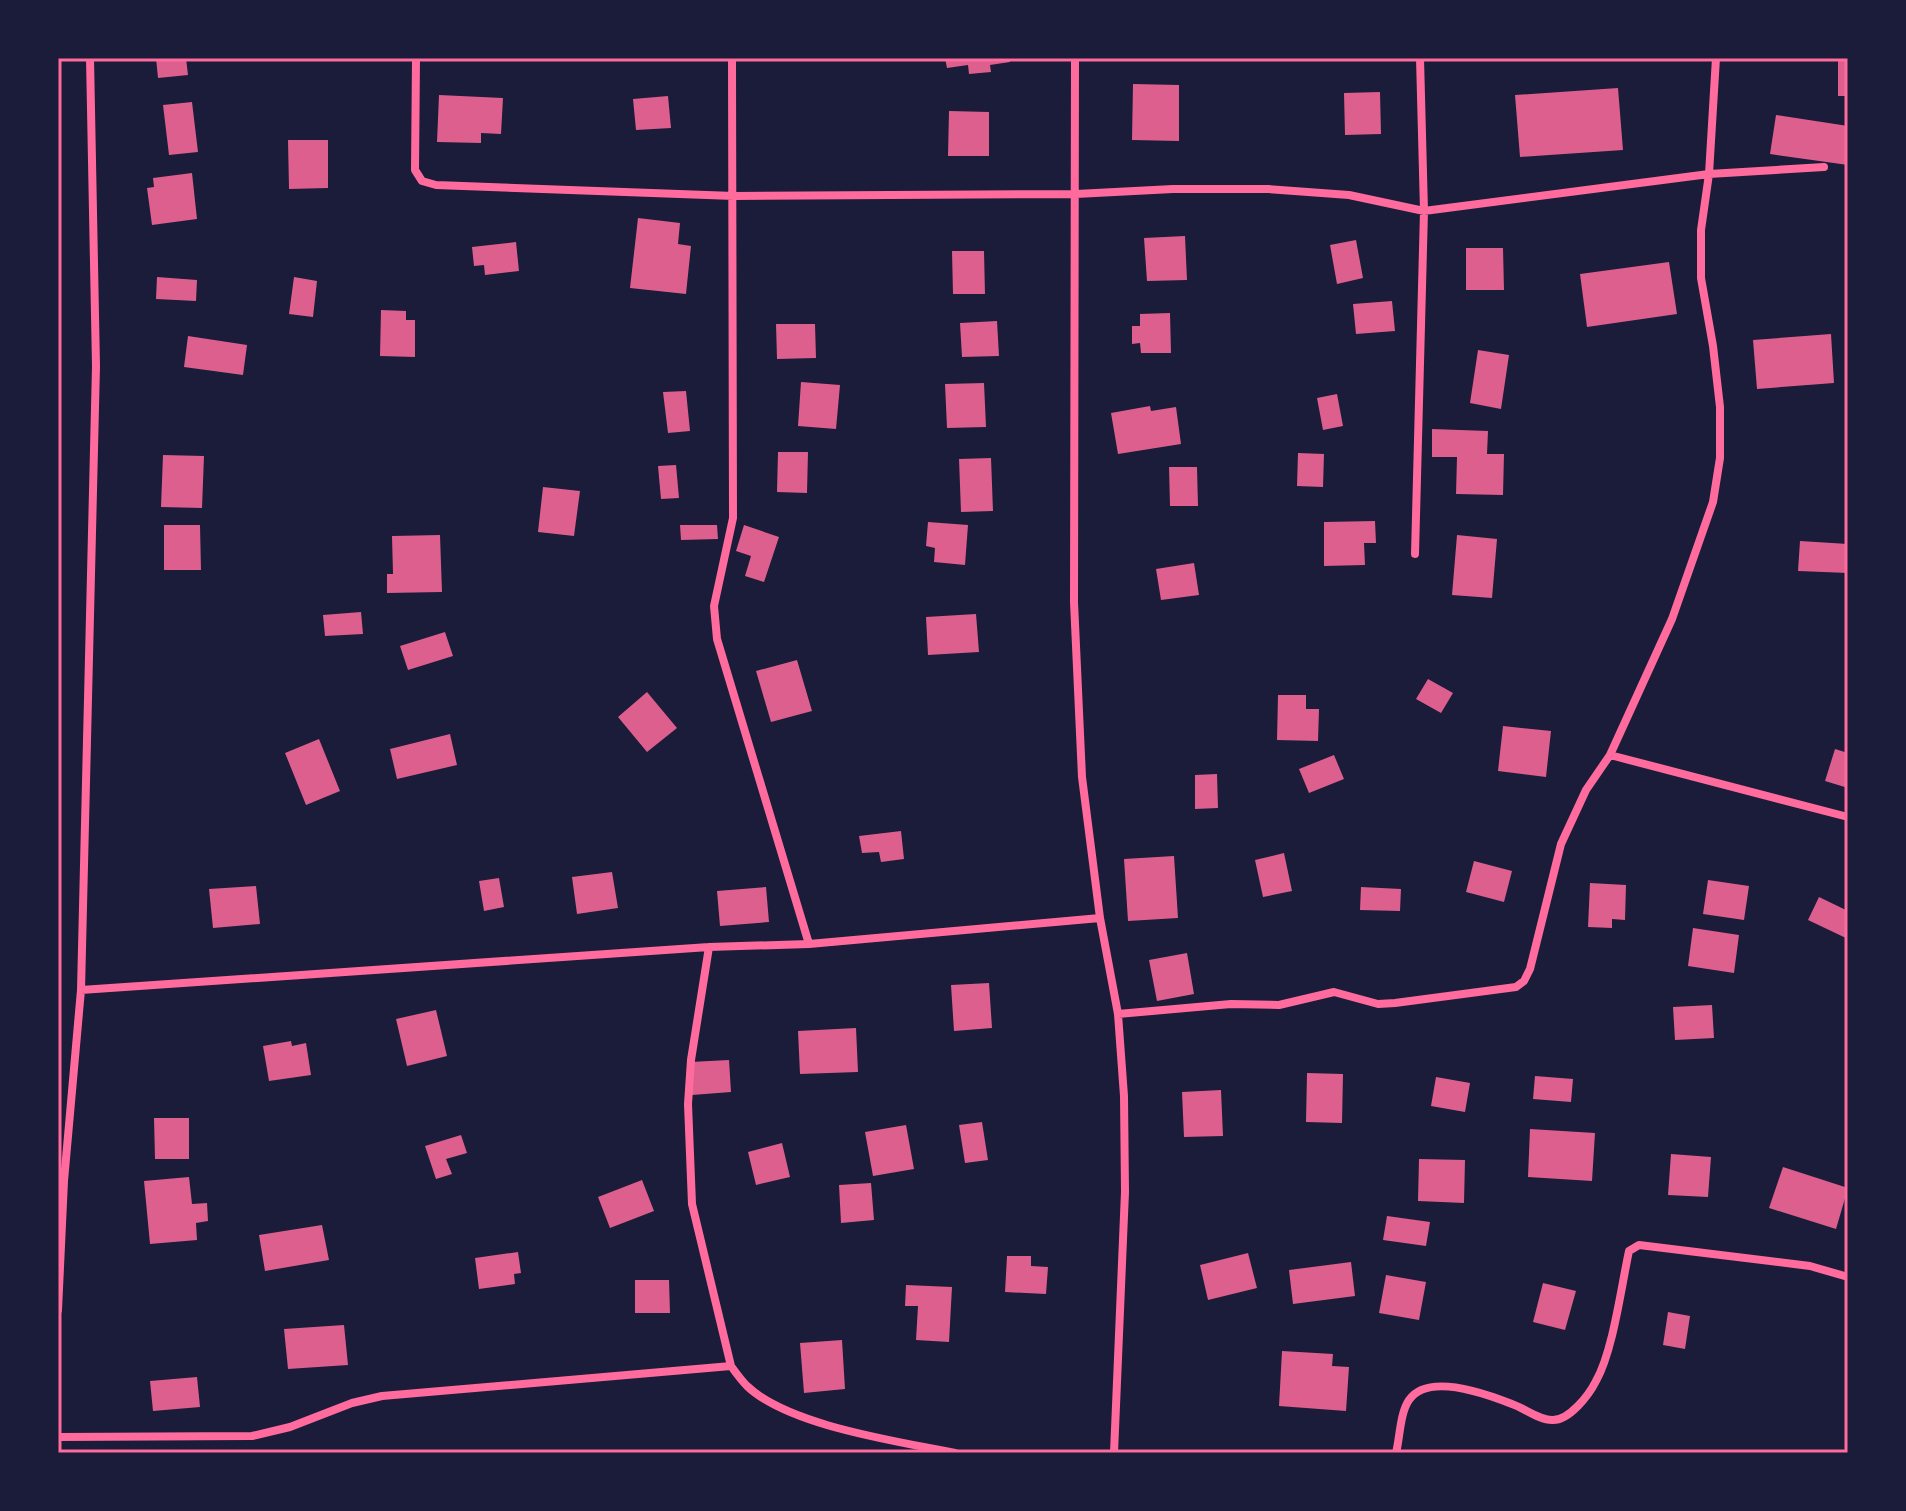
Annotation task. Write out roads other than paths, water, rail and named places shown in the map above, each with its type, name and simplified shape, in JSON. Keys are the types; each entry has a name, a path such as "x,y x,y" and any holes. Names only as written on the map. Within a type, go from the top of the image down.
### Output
{"street":[{"path":"58,1310 64,1181 81,990 96,366 90,58"},
{"path":"416,58 415,170 422,181 436,185 734,196 1076,194 1173,189 1268,189 1349,195 1424,211 1709,174 1824,167"},
{"path":"732,58 733,518 714,606 717,639 809,944"},
{"path":"1075,58 1074,602 1082,777 1100,918 1118,1014 1125,1192 1114,1453"},
{"path":"1415,554 1424,211 1420,58"},
{"path":"1118,1014 1231,1004 1279,1005 1334,992 1378,1004 1395,1003 1516,987 1524,981 1530,969 1561,844 1586,790 1610,755 1672,619 1713,502 1720,458 1720,407 1701,266 1701,230 1709,174 1716,58"},
{"path":"1610,755 1848,817"},
{"path":"81,990 709,947 809,944 1100,918"},
{"path":"709,947 689,1089 692,1204 731,1366 747,1386 773,1403 816,1421 955,1453"},
{"path":"1396,1453 1406,1406 1417,1391 1426,1388 1457,1388 1483,1394 1548,1420 1563,1417 1578,1404 1598,1379 1629,1251 1633,1247 1639,1245 1810,1266 1848,1277"},
{"path":"58,1437 252,1436 290,1427 352,1403 382,1396 731,1366"}]}
